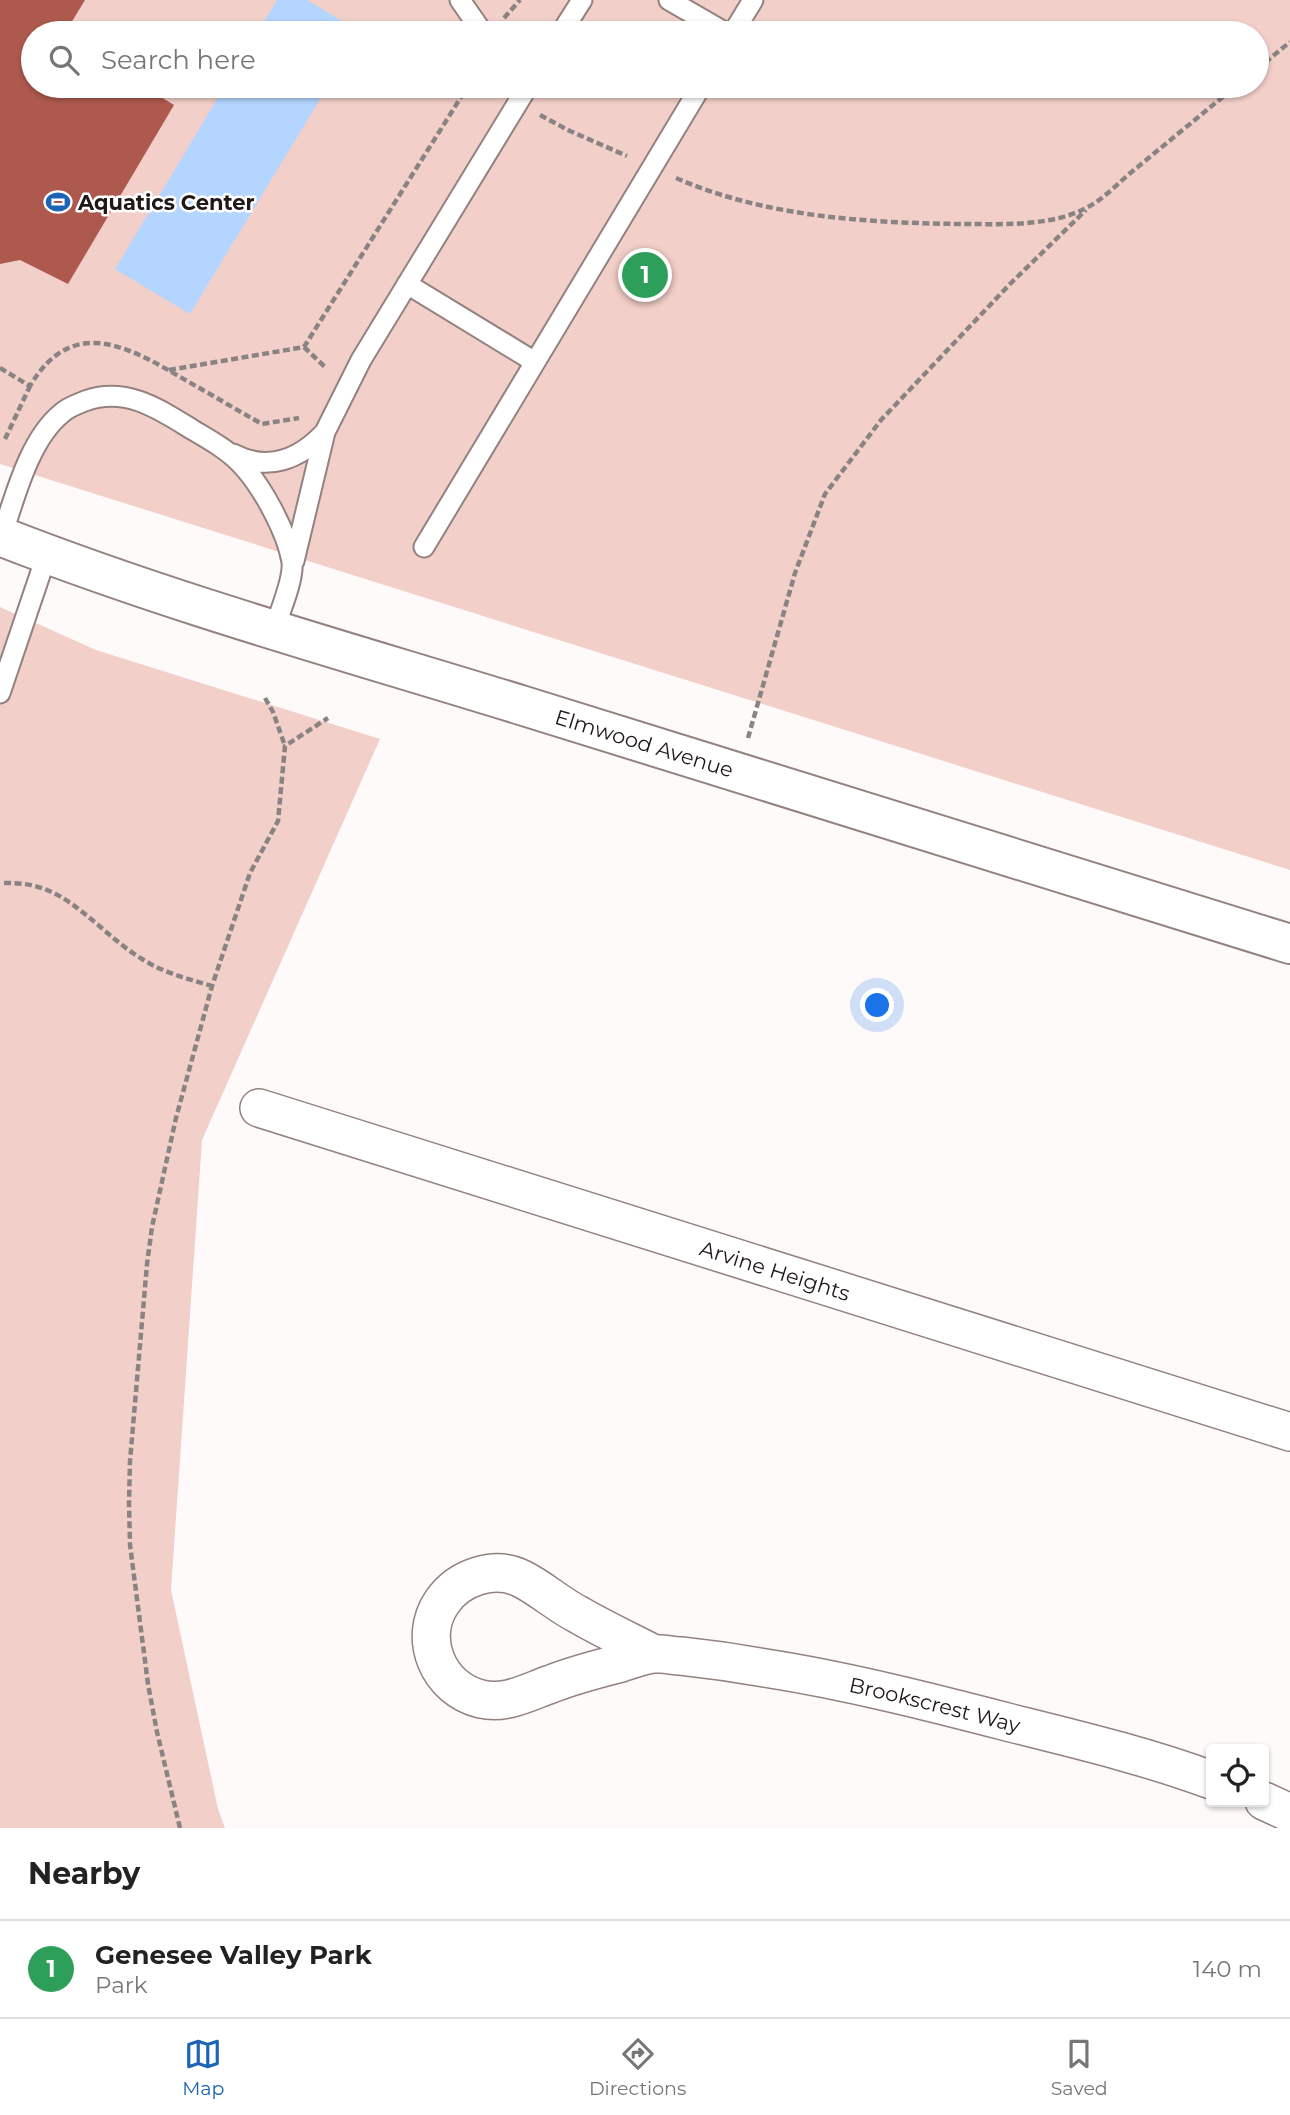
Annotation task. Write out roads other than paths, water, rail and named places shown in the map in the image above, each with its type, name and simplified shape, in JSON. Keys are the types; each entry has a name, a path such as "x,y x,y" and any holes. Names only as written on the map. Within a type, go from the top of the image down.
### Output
{"main road":[{"name":"Elmwood Avenue","path":"0,538 142,588 1290,944"}],"street":[{"name":"Arvine Heights","path":"259,1108 1290,1432"},
{"name":"Brookscrest Way","path":"654,1654 571,1611 522,1579 502,1574 482,1575 454,1588 440,1605 431,1634 434,1656 444,1676 471,1696 493,1701 514,1698 575,1675 654,1654 709,1659 806,1674 896,1693 1124,1751 1206,1778"},
{"path":"1269,1803 1290,1813"}],"lane":[{"path":"460,0 474,21"},
{"path":"569,21 582,0"},
{"path":"669,0 705,21"},
{"path":"740,21 753,0"},
{"path":"274,629 293,565 325,432 361,360 521,98"},
{"path":"424,547 694,98"},
{"path":"407,284 535,362"},
{"path":"0,538 35,447 47,428 62,412 99,396 120,395 142,401 224,449 249,460 265,463 290,459 303,452 325,432"},
{"path":"224,449 241,464 256,484 288,545 293,565"},
{"path":"0,693 47,554"}],"water":[{"path":"277,0 307,0 342,21 264,21"},
{"path":"218,98 321,98 190,314 115,269"}],"place":[{"name":"Aquatics Center","path":"58,202"},
{"name":"Genesee Valley Park","path":"645,275"}]}
